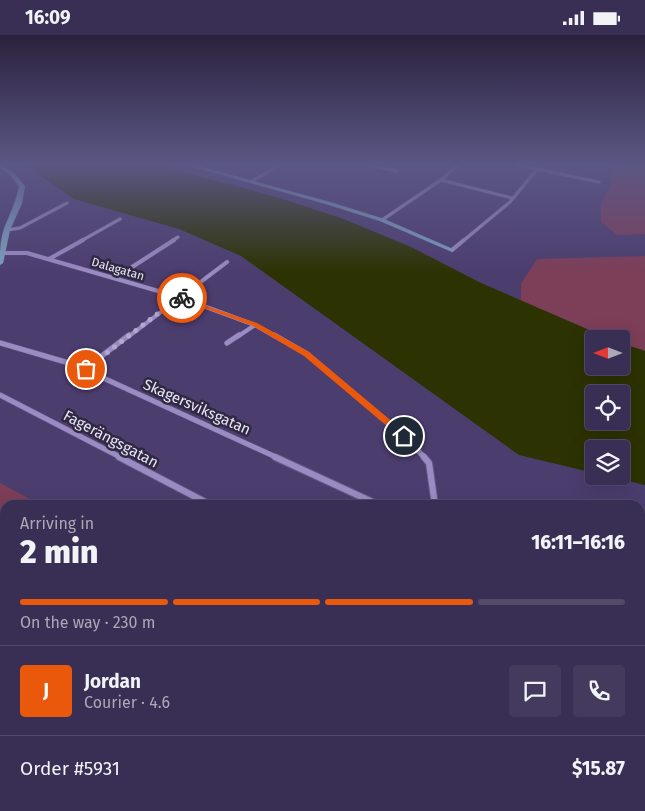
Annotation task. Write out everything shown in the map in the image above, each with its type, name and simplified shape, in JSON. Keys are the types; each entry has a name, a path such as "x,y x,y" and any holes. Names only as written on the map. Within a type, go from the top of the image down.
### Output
{"street":[{"path":"0,263 7,230 19,201"},
{"path":"318,201 382,221 452,250 510,201"},
{"path":"382,221 410,201"},
{"path":"7,230 20,228 67,203"},
{"path":"49,259 120,219"},
{"path":"116,278 178,237"},
{"name":"Dalagatan","path":"1,253 22,252 179,297 255,325 307,354 404,436 429,463 434,500"},
{"path":"86,369 227,262"},
{"path":"227,343 255,325"},
{"name":"Skagersviksgatan","path":"0,343 86,369 368,500"},
{"name":"Fagerängsgatan","path":"0,395 201,500"}],"shaded area":[{"path":"82,201 290,201 341,218 411,247 481,283 589,330 585,330 585,375 630,375 630,346 645,351 645,485 630,481 630,440 585,440 585,471 519,455 241,256 179,229"},
{"path":"602,201 645,201 645,234 617,235 601,222"},
{"path":"645,256 645,351 630,346 630,330 589,330 521,301 521,284 537,259"},
{"path":"0,483 32,500 0,500"}],"way so far":[{"path":"86,369 179,297 182,298"}],"route":[{"path":"182,298 255,325 307,354 404,436"}]}
